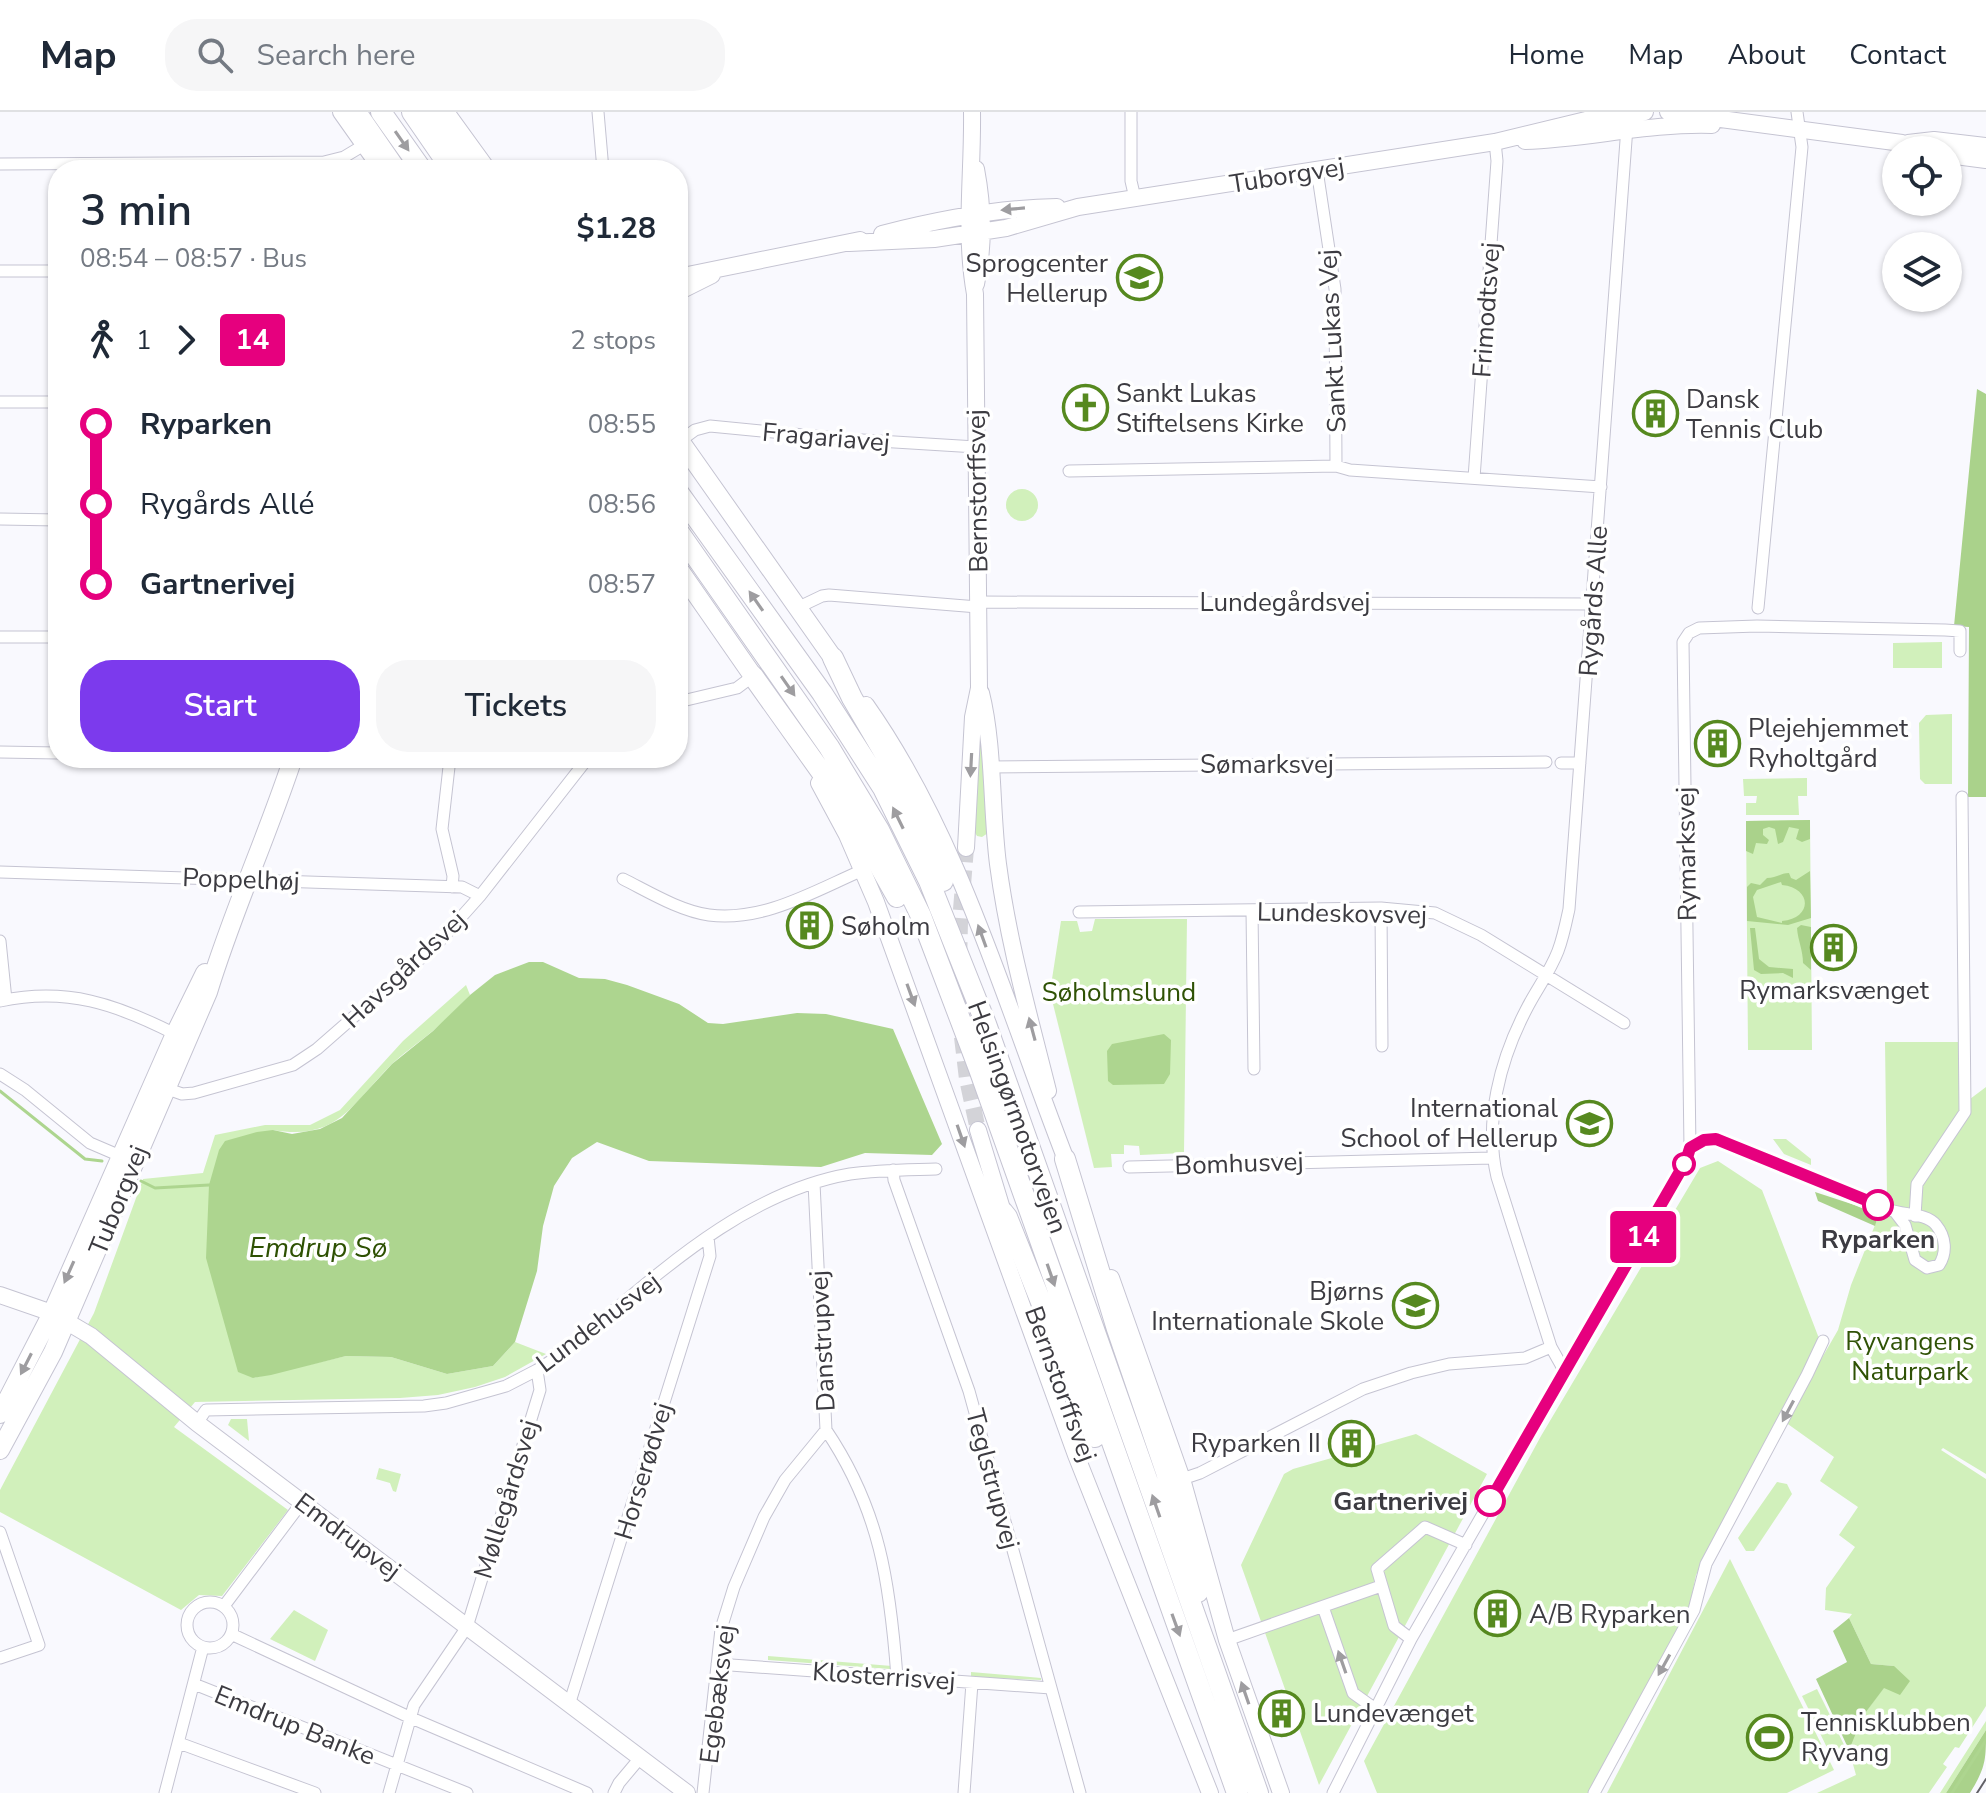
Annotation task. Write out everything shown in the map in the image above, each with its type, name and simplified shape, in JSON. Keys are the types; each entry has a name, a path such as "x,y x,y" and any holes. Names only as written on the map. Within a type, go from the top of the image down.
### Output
{"highway":[{"path":"356,112 389,160"},
{"path":"381,112 415,160"},
{"path":"412,112 445,160"},
{"path":"428,112 462,160"},
{"name":"Helsingørmotorvejen","path":"688,506 822,693 883,788 929,881 1012,1098 1258,1793"},
{"name":"Helsingørmotorvejen","path":"688,545 822,736 873,819 921,916 979,1069 1237,1793"},
{"path":"833,658 852,698 889,761 953,903 969,946 1012,1098"},
{"path":"753,676 816,762 865,837 979,1069"},
{"path":"1065,1159 1113,1317 1177,1507 1219,1686"},
{"path":"1003,1212 1108,1471 1150,1552"}],"main road":[{"path":"688,452 833,658"},
{"path":"688,582 753,676"},
{"name":"Tuborgvej","path":"127,1160 165,1088 208,992 223,943 250,879 289,768"},
{"name":"Tuborgvej","path":"0,1450 127,1160 175,1034 196,988 223,943"},
{"name":"Tuborgvej","path":"0,1414 60,1317"}],"street":[{"path":"341,112 375,160"},
{"path":"446,112 481,160"},
{"path":"598,112 602,160"},
{"name":"Bernstorffsvej","path":"966,848 973,717 979,688 975,294 982,259 975,232 974,214 980,189 973,150 972,112"},
{"path":"1131,112 1131,181 1135,198"},
{"path":"1668,112 1882,140"},
{"path":"1705,112 1742,123"},
{"path":"1758,608 1802,147 1797,112"},
{"path":"1626,116 1742,123"},
{"name":"Tuborgvej","path":"849,243 934,239 1017,225 1078,207 1495,142 1558,126 1626,116"},
{"name":"Rygårds Alle","path":"1565,1372 1551,1347 1492,1158 1494,1111 1501,1075 1526,1010 1557,954 1569,909 1626,116"},
{"name":"Frimodtsvej","path":"1474,478 1497,161 1495,142"},
{"path":"1962,143 1986,146"},
{"path":"332,160 364,145"},
{"path":"1962,157 1986,160"},
{"path":"0,164 48,164"},
{"name":"Sankt Lukas Vej","path":"1317,170 1335,289 1336,466"},
{"name":"Tuborgvej","path":"688,275 849,243 931,221 1014,208 1078,207"},
{"name":"Tuborgvej","path":"688,287 724,269"},
{"path":"0,271 48,271"},
{"path":"0,402 48,402"},
{"name":"Fragariavej","path":"688,434 710,426 976,447"},
{"name":"Sankt Lukas Vej","path":"1069,471 1336,466 1350,470 1601,487"},
{"path":"0,519 48,520"},
{"name":"Lundegårdsvej","path":"799,607 829,595 978,604 1592,604"},
{"name":"Rymarksvej","path":"1690,1148 1683,642 1689,633 1699,628 1757,626 1945,630 1960,631 1960,651"},
{"path":"0,637 48,637"},
{"path":"833,658 878,722 942,839 978,925 1106,1264 1182,1479 1227,1640 1281,1793"},
{"path":"688,700 737,688 753,676 810,767 863,870 1076,1455 1210,1793"},
{"name":"Bernstorffsvej","path":"979,688 986,717 998,859 1011,945 1065,1159"},
{"path":"0,752 48,753"},
{"name":"Sømarksvej","path":"989,767 1546,762"},
{"path":"1561,763 1580,763"},
{"path":"449,768 442,829 453,876 452,887"},
{"name":"Havsgårdsvej","path":"165,1088 182,1094 194,1093 293,1065 317,1049 438,943 480,896 580,768"},
{"path":"1915,1216 1917,1184 1965,1112 1962,797"},
{"path":"623,879 683,908 707,915 732,916 763,913 863,870"},
{"name":"Poppelhøj","path":"0,872 452,887 467,889 480,896"},
{"path":"1381,908 1382,1046"},
{"name":"Lundeskovsvej","path":"1079,912 1381,908 1435,913 1481,935 1624,1023"},
{"path":"1252,910 1254,1069"},
{"path":"0,941 3,1001 58,996 86,1000 127,1009 175,1034"},
{"path":"0,1074 90,1143 127,1160"},
{"name":"Bernstorffsvej","path":"978,1130 1003,1212 1000,1218 1149,1637"},
{"path":"1333,1793 1411,1639 1686,1161 1690,1148 1704,1140 1716,1139 1895,1212 1933,1221 1938,1226 1945,1249 1945,1256 1939,1265 1927,1268 1915,1260 1905,1225 1895,1212"},
{"name":"Bomhusvej","path":"1129,1167 1492,1158"},
{"name":"Lundehusvej","path":"197,1423 206,1410 424,1406 506,1386 563,1353 708,1237 745,1212 814,1183 850,1174 936,1169"},
{"name":"Teglstrupvej","path":"893,1170 969,1391 1080,1793"},
{"name":"Danstrupvej","path":"814,1183 826,1430 846,1463 874,1527 887,1577 897,1677"},
{"name":"Horserødvej","path":"569,1705 710,1256 708,1237"},
{"name":"Emdrupvej","path":"0,1295 60,1317 91,1336 197,1423 687,1793"},
{"path":"1594,1793 1694,1610 1706,1564 1823,1341"},
{"path":"1182,1479 1200,1473 1363,1389 1449,1364 1525,1358 1551,1347"},
{"name":"Møllegårdsvej","path":"467,1627 540,1390 537,1370"},
{"name":"Egebæksvej","path":"703,1793 721,1629 734,1587 764,1517 785,1480 826,1430"},
{"path":"224,1606 303,1501"},
{"path":"1411,1639 1394,1626 1377,1569 1425,1527 1466,1545"},
{"path":"0,1532 39,1645 0,1658"},
{"path":"1227,1640 1381,1586"},
{"path":"209,1601 224,1606 232,1619 231,1634 219,1646 203,1647 189,1637 186,1629 190,1613 195,1607 209,1601"},
{"path":"1323,1607 1353,1693 1374,1708"},
{"name":"Emdrup Banke","path":"389,1793 414,1705 467,1627"},
{"name":"Emdrup Banke","path":"231,1634 409,1717 587,1793"},
{"path":"165,1793 203,1647"},
{"name":"Klosterrisvej","path":"717,1664 1051,1688"},
{"path":"964,1793 972,1683"},
{"name":"Emdrup Banke","path":"194,1684 467,1793"},
{"path":"179,1743 315,1793"},
{"path":"614,1793 640,1758"},
{"path":"1325,1793 1345,1766"}],"green space":[{"path":"1022,489 1033,494 1038,505 1033,516 1022,521 1011,516 1006,505 1011,494"},
{"path":"1942,642 1942,668 1893,668 1893,643"},
{"path":"1952,714 1952,784 1925,784 1920,779 1919,723 1926,715"},
{"path":"980,717 988,833 982,837 974,831"},
{"path":"1807,778 1807,796 1798,796 1799,815 1746,815 1746,803 1756,803 1757,796 1744,796 1743,779"},
{"path":"1810,820 1812,1050 1748,1050 1746,821"},
{"name":"Søholmslund","path":"1095,919 1187,919 1184,1153 1140,1155 1139,1146 1124,1145 1124,1154 1111,1154 1112,1167 1094,1168 1052,1000 1052,979 1061,921 1077,921 1080,932 1092,931"},
{"path":"466,985 470,995 435,1029 395,1061 341,1117 313,1130 273,1130 253,1378 346,1356 391,1357 447,1374 493,1366 515,1342 546,1354 505,1377 438,1395 195,1402 174,1427 288,1510 222,1596 199,1595 181,1610 0,1512 0,1490 94,1313 143,1179 203,1173 215,1135 265,1125 310,1125 340,1110 403,1041"},
{"name":"Ryvangens Naturpark","path":"1885,1042 1959,1042 1962,1105 1986,1087 1986,1474 1943,1448 1941,1450 1986,1479 1986,1706 1959,1748 1955,1747 1943,1764 1947,1767 1929,1793 1817,1793 1856,1775 1849,1750 1852,1739 1894,1666 1871,1664 1849,1618 1852,1614 1825,1610 1826,1588 1855,1547 1839,1535 1858,1507 1820,1481 1834,1457 1785,1422 1838,1330 1851,1285 1887,1195"},
{"path":"1773,1139 1786,1139 1811,1159 1811,1165 1784,1154"},
{"path":"1718,1161 1762,1190 1820,1341 1696,1575 1689,1609 1589,1793 1377,1793 1364,1761 1541,1436 1700,1168"},
{"path":"231,1419 247,1419 249,1441 228,1425"},
{"path":"1416,1434 1487,1474 1319,1785 1241,1565 1284,1474"},
{"path":"379,1468 401,1474 396,1492 390,1483 376,1479"},
{"path":"1777,1482 1787,1484 1792,1494 1754,1551 1746,1551 1738,1538"},
{"path":"1730,1559 1834,1770 1787,1793 1607,1793"},
{"path":"294,1610 328,1630 315,1661 270,1639"},
{"path":"768,1656 892,1666 890,1669 768,1660"},
{"path":"971,1672 1041,1678 1041,1680 971,1677"},
{"path":"1817,1689 1831,1717 1816,1724 1802,1696"},
{"path":"1832,1720 1846,1749 1831,1756 1817,1727"},
{"path":"1986,1721 1986,1730 1946,1793 1940,1793"}],"shaded area":[{"path":"1977,389 1986,394 1986,797 1968,797 1969,627 1954,626"},
{"path":"1810,820 1810,839 1802,842 1796,839 1799,829 1789,827 1783,842 1778,844 1775,829 1769,827 1763,829 1763,835 1769,840 1767,844 1756,843 1753,854 1746,851 1746,821"},
{"path":"1810,871 1811,918 1788,925 1747,921 1747,887 1751,883 1760,885 1767,878 1789,873 1796,880","holes":["1781,882 1799,891 1805,903 1804,909 1782,923 1757,917 1753,897 1757,890"]},
{"path":"1801,925 1811,927 1811,970 1803,963 1797,928"},
{"path":"1750,928 1755,928 1759,959 1769,967 1793,969 1793,978 1783,973 1761,974 1754,970"},
{"path":"1815,1192 1879,1213 1875,1226 1818,1201"},
{"path":"1849,1618 1871,1664 1894,1666 1910,1681 1900,1695 1884,1688 1863,1716 1849,1750 1816,1679 1847,1662 1833,1631"},
{"path":"1986,1730 1984,1763 1970,1793 1946,1793"}],"water":[{"name":"Emdrup Sø","path":"529,962 543,962 579,978 605,979 627,985 679,1004 708,1023 723,1024 797,1013 826,1014 893,1029 942,1144 932,1155 865,1153 821,1167 649,1161 597,1142 572,1158 554,1186 543,1226 537,1271 515,1342 493,1366 447,1374 391,1357 346,1356 253,1378 238,1372 206,1258 209,1185 219,1150 225,1141 257,1132 273,1130 292,1134 320,1129 342,1118 392,1064 433,1031 470,995 495,975"},
{"path":"1164,1034 1171,1040 1170,1074 1164,1084 1113,1085 1108,1081 1107,1051 1112,1044"}],"waterway":[{"path":"0,1091 85,1159 102,1161"},
{"path":"141,1181 155,1188 209,1185"},
{"path":"1952,1793 1986,1740"}],"tunnel":[{"path":"958,1006 966,848"},
{"path":"962,1037 978,1130"}],"tram line":[{"path":"1977,1793 1986,1779"}],"bus line":[{"name":"14","path":"1490,1501 1686,1161 1690,1148 1704,1140 1716,1139 1878,1205"}],"place":[{"name":"Sprogcenter Hellerup","path":"1139,278"},
{"name":"Sankt Lukas Stiftelsens Kirke","path":"1085,408"},
{"name":"Dansk Tennis Club","path":"1655,414"},
{"name":"Plejehjemmet Ryholtgård","path":"1717,743"},
{"name":"Søholm","path":"810,926"},
{"name":"Rymarksvænget","path":"1834,947"},
{"name":"International School of Hellerup","path":"1589,1123"},
{"name":"Ryparken","path":"1878,1205"},
{"name":"Bjørns Internationale Skole","path":"1415,1306"},
{"name":"Ryparken II","path":"1352,1443"},
{"name":"Gartnerivej","path":"1490,1501"},
{"name":"A/B Ryparken","path":"1498,1614"},
{"name":"Lundevænget","path":"1282,1713"},
{"name":"Tennisklubben Ryvang","path":"1770,1737"}]}
